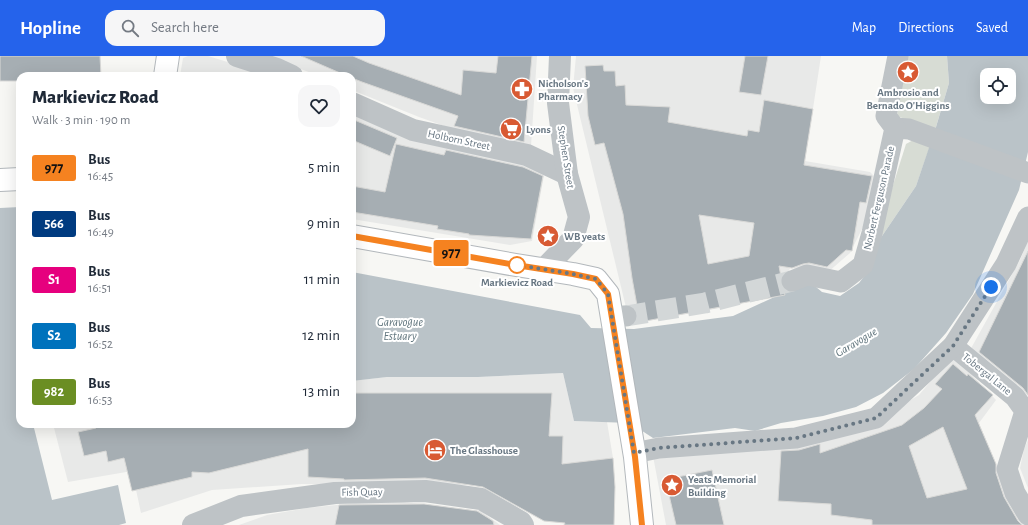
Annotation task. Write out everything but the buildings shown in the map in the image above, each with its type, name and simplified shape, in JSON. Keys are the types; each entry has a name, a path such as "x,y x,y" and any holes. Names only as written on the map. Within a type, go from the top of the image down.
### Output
{"main road":[{"path":"166,72 168,56"},
{"path":"0,180 16,179"},
{"path":"356,237 596,279 608,294 618,320 642,525"}],"street":[{"path":"237,56 283,72"},
{"name":"Stephen Street","path":"544,269 573,239 579,217 567,174 558,104 560,56"},
{"path":"898,56 886,116 902,129 1027,172"},
{"name":"Holborn Street","path":"356,105 413,130 527,155 567,174"},
{"name":"Norbert Ferguson Parade","path":"792,280 807,275 841,282 863,265 902,129"},
{"path":"634,448 659,448 796,438 876,418 953,346 1006,264 1028,217"},
{"name":"Tobergal Lane","path":"953,346 1015,397 1025,411 1007,469 1015,493 1028,515"},
{"name":"Fish Quay","path":"195,524 241,506 286,499 336,493 425,491 481,499 521,522 523,525"}],"shaded area":[{"path":"188,56 208,56 260,72 181,72 183,58"},
{"path":"267,56 537,56 531,146 492,143 419,117 356,92 356,72 309,72"},
{"path":"576,56 821,56 805,161 870,172 874,176 870,213 850,253 827,273 790,268 781,291 731,306 630,324 573,88"},
{"path":"904,56 947,56 949,83 935,130 897,116"},
{"path":"356,112 545,170 532,241 510,245 356,220"},
{"path":"915,139 931,143 916,186 880,239 883,217 906,144"},
{"path":"1028,241 1028,396 969,352 1020,260"},
{"path":"953,355 996,400 979,423 1004,483 1027,525 666,525 653,456 864,428 919,395"},
{"path":"563,373 574,421 607,422 613,458 615,487 614,525 564,525 564,523 544,521 481,485 302,484 212,490 141,513 132,471 68,482 54,428 356,428 356,381 387,377 478,377"},
{"path":"1028,440 1028,488 1020,468 1024,449"},
{"path":"385,500 481,511 500,525 239,525 267,515 307,508"}],"water":[{"path":"947,56 1028,56 1028,152 1019,190 973,294 946,333 914,369 883,393 856,407 823,416 781,423 755,431 735,428 653,438 630,423 574,421 563,373 478,377 387,377 356,381 356,273 580,315 591,328 634,329 733,316 809,281 822,292 840,296 859,283 873,265 880,239 916,186 949,83"},
{"path":"16,207 16,428 34,428 52,500 118,485 126,523 119,525 0,525 0,208"}],"tunnel":[{"path":"626,316 705,303 792,281"}],"bus line":[{"name":"977","path":"356,237 596,279 608,294 635,457 642,525"}],"place":[{"name":"Ambrosio and Bernado O'Higgins","path":"908,72"},
{"name":"Nicholson's Pharmacy","path":"522,89"},
{"name":"Lyons","path":"511,129"},
{"name":"WB yeats","path":"548,236"},
{"name":"Markievicz Road","path":"517,265"},
{"name":"The Glasshouse","path":"435,450"},
{"name":"Yeats Memorial Building","path":"672,485"}],"route":[{"path":"517,265 596,279 608,294 634,453 659,448 751,440 796,438 876,418 953,346 991,287"}],"water label":[{"name":"Garavogue Estuary","path":"400,329"},
{"name":"Garavogue","path":"856,342"}]}
